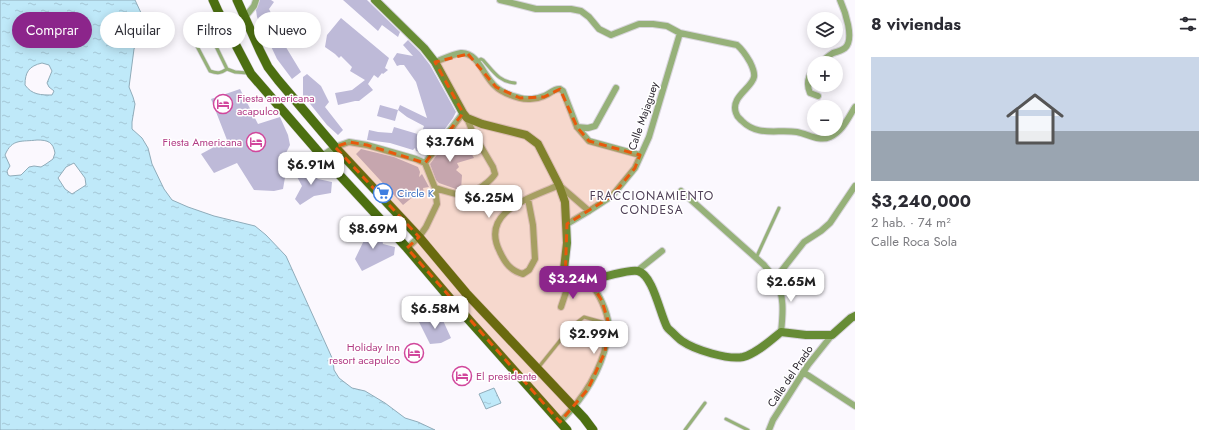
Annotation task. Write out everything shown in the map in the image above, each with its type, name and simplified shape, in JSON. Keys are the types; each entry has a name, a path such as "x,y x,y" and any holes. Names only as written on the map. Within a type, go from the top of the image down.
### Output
{"main road":[{"path":"213,0 251,74 322,156 407,248 567,430"},
{"path":"237,0 243,12"},
{"path":"375,0 424,48 435,62 465,115 482,124 526,135 538,144 559,185 565,202 567,243 563,278 568,286 573,288 614,274 637,271 643,274 651,285 667,328 682,341 699,349 726,357 744,356 762,347 781,332 806,335 832,335 855,316"},
{"path":"246,19 268,67 278,80 335,147 419,237 466,293 593,430"}],"street":[{"path":"246,16 254,6 256,0"},
{"path":"500,0 536,9 571,9 581,11 600,29 611,34 639,24 667,26 680,33 737,45 743,50 754,74 754,78 742,92 735,106 738,117 746,125 753,129 762,131 796,132 818,139 829,138 840,130 855,107"},
{"path":"829,56 846,48 850,41 846,12 840,0"},
{"name":"Calle Majaguey","path":"567,224 612,196 634,168 648,137 680,33"},
{"path":"435,62 461,53 473,56 477,60 489,81 504,92 520,98 532,99 544,97 557,88 560,88 563,91 579,130 589,141 640,155"},
{"path":"579,130 595,126 616,88"},
{"path":"810,92 818,96"},
{"path":"425,163 465,115 496,174 475,192 466,195 459,195 435,188"},
{"path":"322,156 335,147 349,142 367,145 425,163 435,188 437,204 426,227 419,237 407,248"},
{"path":"528,199 533,225 535,259 529,270 523,274 515,272 504,260 496,244 494,230 498,219 504,213 520,202 559,185 590,211"},
{"path":"775,279 804,242 822,231 830,223 855,186"},
{"path":"681,192 764,265 775,279 780,292 783,313 781,332"},
{"path":"637,271 662,251"},
{"path":"560,422 574,408 588,389 597,373 605,352 609,329 608,324 602,301 590,281"},
{"path":"561,307 568,286"},
{"name":"Calle del Prado","path":"769,430 773,420 804,372 832,335"},
{"path":"804,372 855,406"}],"lane":[{"path":"227,69 221,73 215,74 210,71 190,33 190,26 194,22 198,21 206,24 227,69 235,72 251,74"},
{"path":"477,60 483,60 500,79 506,83 515,83"},
{"path":"756,258 779,208"},
{"path":"537,369 572,327 584,318 608,324"},
{"path":"685,430 705,403"},
{"path":"726,419 748,430"}],"highlighted area":[{"path":"468,54 496,87 520,98 544,97 560,89 577,127 589,141 640,155 635,168 612,196 567,224 565,283 573,288 590,281 602,301 609,324 605,352 588,389 560,422 407,248 419,237 335,147 349,142 367,145 425,163 463,113 435,62"}],"water":[{"path":"0,0 135,0 141,12 100,12 100,48 134,48 129,87 135,104 132,129 142,138 148,148 152,164 164,189 172,200 214,216 255,226 266,235 286,256 333,360 334,370 339,378 352,388 365,391 385,403 405,418 435,430 0,430","holes":["42,63 49,65 52,71 47,83 54,91 52,95 34,93 25,85 27,73 31,68","44,140 53,146 55,153 53,159 41,167 29,167 21,175 8,175 7,171 10,166 5,155 11,146 14,143 22,141","74,163 85,178 86,185 72,194 65,189 58,178 66,167"]},
{"path":"494,388 501,403 486,409 479,394"}],"building":[{"path":"260,0 271,0 274,2 269,9 270,12 256,12"},
{"path":"343,0 367,0 400,32 398,37 382,25 378,31"},
{"path":"341,18 389,58 385,68 388,70 383,74 382,73 378,78 374,75 368,84 373,90 359,101 338,105 335,93 352,90 365,80 350,71 352,67 341,56 339,58 325,47 327,35"},
{"path":"408,40 430,65 456,112 437,140 433,140 432,147 428,147 426,155 424,150 423,153 416,151 415,148 413,150 390,143 367,140 369,130 392,133 394,127 421,135 424,126 407,117 398,110 400,105 427,118 416,82 404,65 397,66 393,59 397,53 413,56 403,45"},
{"path":"272,48 286,48 301,72 292,79 277,59"},
{"path":"307,74 321,86 329,102 325,107 343,130 338,135 327,125 303,95 303,77"},
{"name":"Fiesta Americana","path":"240,89 258,124 280,117 288,135 290,145 286,153 287,166 283,189 274,191 254,190 237,163 214,173 201,154 227,140 211,99"},
{"path":"380,105 398,110 395,121 377,116"},
{"path":"454,132 460,150 466,144 474,158 457,163 459,167 456,170 462,175 461,190 439,183 436,180 430,164"},
{"path":"361,149 394,157 418,167 420,172 419,177 422,174 429,187 423,188 424,193 414,196 403,205 356,154"},
{"path":"302,166 318,179 332,182 331,193 314,196 300,205 295,199 302,186 295,173"},
{"path":"380,228 383,244 395,247 394,255 362,271 355,259 369,230"},
{"path":"440,314 451,338 441,343 430,344 419,322"}],"place":[{"name":"Fiesta americana acapulco","path":"223,104"},
{"name":"Fiesta Americana","path":"256,142"},
{"name":"Circle K","path":"383,193"},
{"name":"Holiday Inn resort acapulco","path":"414,353"},
{"name":"El presidente","path":"462,376"}],"district":[{"name":"FRACCIONAMIENTO CONDESA","path":"652,203"}]}
